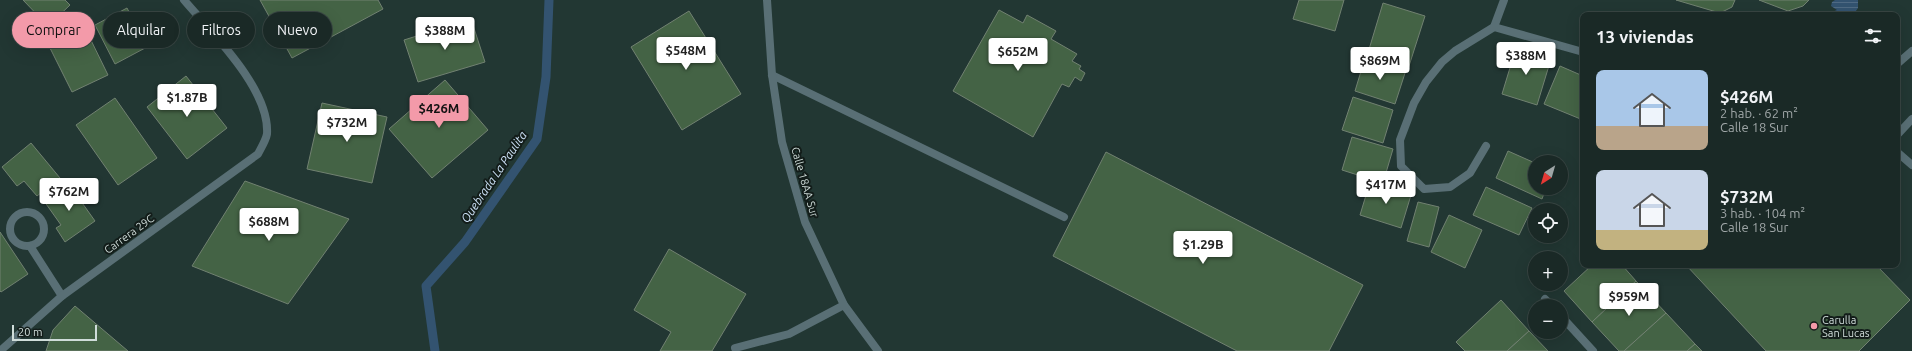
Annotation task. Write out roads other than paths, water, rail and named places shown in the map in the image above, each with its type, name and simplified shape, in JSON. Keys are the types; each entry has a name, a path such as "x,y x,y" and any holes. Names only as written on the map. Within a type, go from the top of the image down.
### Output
{"street":[{"name":"Carrera 29C","path":"0,351 62,296 258,154 267,134 263,105 250,79 184,0"},
{"name":"Calle 18AA Sur","path":"767,0 772,75 782,142 805,222 844,305 878,351"},
{"path":"1486,146 1470,173 1450,187 1424,188 1401,166 1400,140 1414,103 1426,82 1442,62 1455,51 1494,27 1504,0"},
{"path":"1494,27 1580,51"},
{"path":"1900,61 1912,51"},
{"path":"772,75 1064,217"},
{"path":"1900,132 1912,119"},
{"path":"1900,155 1912,165"},
{"path":"27,212 38,216 44,225 43,236 36,245 30,246 19,245 14,242 10,232 12,220 21,213 27,212"},
{"path":"30,246 62,296"},
{"path":"735,348 789,334 844,305"},
{"path":"1568,324 1593,351"}],"water":[{"path":"1835,0 1858,0 1858,8 1855,12 1832,12 1837,10 1831,6 1832,2"}],"waterway":[{"name":"Quebrada La Paulita","path":"435,351 426,286 465,242 537,139 546,77 549,0"}],"place":[{"name":"Carulla San Lucas","path":"1814,326"}]}
